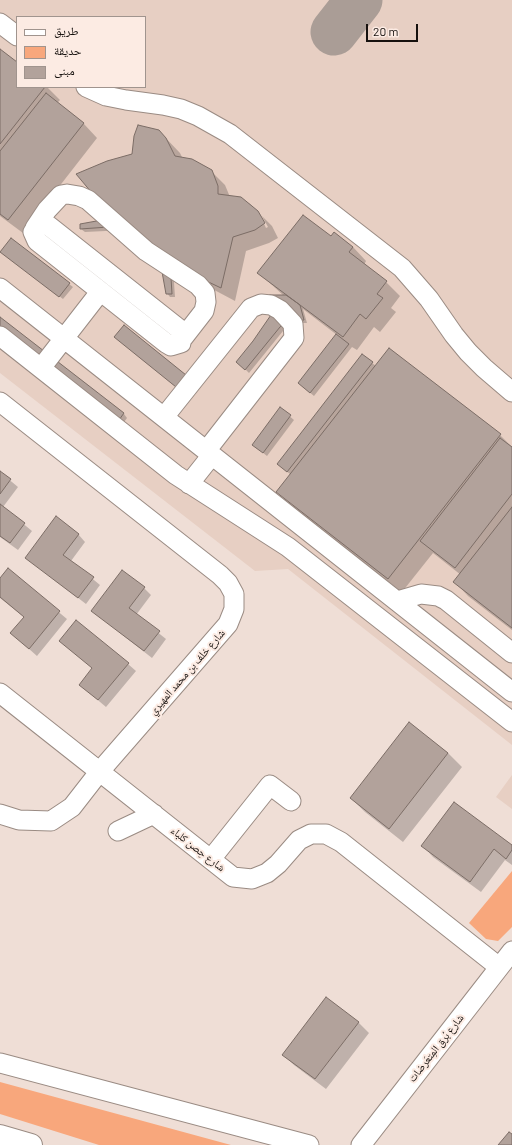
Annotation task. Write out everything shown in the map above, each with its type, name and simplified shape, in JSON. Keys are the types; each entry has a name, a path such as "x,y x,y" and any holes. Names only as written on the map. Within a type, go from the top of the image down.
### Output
{"main road":[{"path":"0,1136 31,1145"}],"street":[{"path":"0,23 16,35"},
{"path":"88,88 106,96 181,109 198,116 230,134 402,268 429,299 454,335 468,352 512,392"},
{"path":"68,194 88,200 146,251 198,285 205,293 206,302 204,310 182,338 181,342 171,346 100,292 37,241 33,232 47,210 61,195 68,194"},
{"path":"35,228 44,224 49,226 178,328 182,332 182,338"},
{"path":"0,288 512,692"},
{"path":"40,368 100,292"},
{"path":"164,418 251,308 261,304 271,305 280,310 293,324 294,338 209,453 189,484"},
{"path":"0,336 189,484 288,547 512,722"},
{"name":"شارع خلف بن محمد المهيري","path":"0,402 220,574 228,583 234,594 234,609 228,624 100,771 72,807 51,821 19,820 0,814"},
{"path":"397,601 421,594 438,596 446,600 512,653"},
{"name":"شارع حِصن كلباء","path":"0,693 233,877 252,879 267,873 278,864 299,840 311,834 326,834 341,842 499,967"},
{"path":"211,859 270,785 291,801"},
{"path":"118,831 154,814"},
{"name":"شارع بُرق المِتعَرضات","path":"361,1145 512,951"},
{"path":"0,1063 309,1145"}],"shaded area":[{"path":"0,0 512,0 512,745 288,569 255,571 0,373"},
{"path":"512,775 512,809 496,797"}],"green space":[{"path":"512,871 512,927 498,941 486,939 469,923"},
{"path":"0,1082 231,1145 99,1145 0,1114"}],"building":[{"path":"0,49 16,61 16,88 44,88 0,144"},
{"path":"46,93 84,123 8,220 0,214 0,151"},
{"path":"138,125 159,130 166,138 175,156 192,159 212,170 218,186 218,194 241,197 258,211 265,223 255,230 233,237 221,288 194,275 113,218 76,174 107,161 132,154 134,136"},
{"path":"303,215 331,236 334,232 353,247 349,252 387,281 377,294 383,298 366,319 360,314 343,337 257,273"},
{"path":"113,218 123,226 80,229 80,224"},
{"path":"11,238 70,283 59,297 0,252"},
{"path":"159,255 170,262 172,294 166,294"},
{"path":"270,295 286,295 300,305 304,320 286,322 280,327 245,370 236,362 273,312"},
{"path":"0,317 124,413 114,427 0,339"},
{"path":"124,325 186,375 176,387 114,337"},
{"path":"336,334 349,344 310,393 298,383"},
{"path":"389,348 501,434 388,579 276,492"},
{"path":"362,354 373,362 287,472 277,464"},
{"path":"280,407 291,415 263,453 252,445"},
{"path":"500,438 512,447 512,494 455,568 420,541"},
{"path":"0,471 11,479 0,494"},
{"path":"0,504 25,523 10,543 0,536"},
{"path":"512,507 512,628 453,582"},
{"path":"56,516 79,534 63,555 94,577 78,598 25,558"},
{"path":"8,568 60,611 29,649 10,633 24,617 0,597 0,578"},
{"path":"122,570 145,587 129,608 160,631 144,651 91,611"},
{"path":"76,620 129,663 98,700 79,685 92,668 59,641"},
{"path":"409,722 448,753 389,829 350,798"},
{"path":"454,802 512,845 512,850 506,859 494,849 470,882 421,846"},
{"path":"326,997 359,1022 315,1079 282,1055"},
{"path":"509,1132 512,1134 512,1145 498,1145"}],"taxiway":[{"path":"334,32 359,0"}]}
